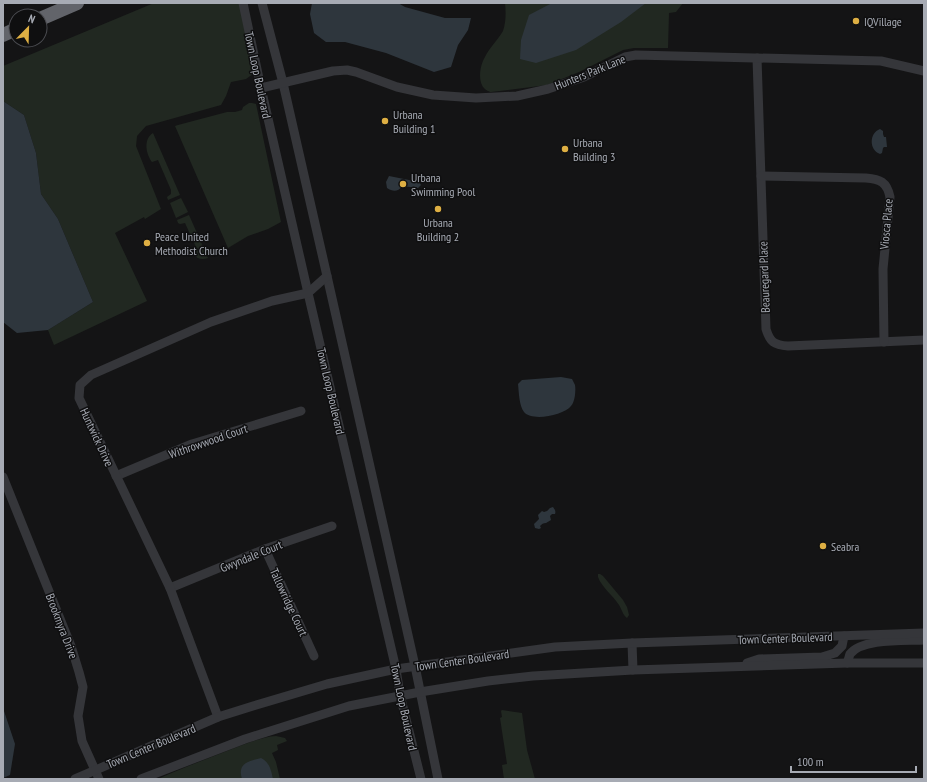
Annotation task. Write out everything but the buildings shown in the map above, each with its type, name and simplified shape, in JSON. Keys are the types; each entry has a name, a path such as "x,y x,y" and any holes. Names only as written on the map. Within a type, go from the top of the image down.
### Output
{"highway":[{"path":"48,16 77,3"}],"street":[{"name":"Town Loop Boulevard","path":"243,3 261,88 396,669 400,695 420,779"},
{"name":"Town Loop Boulevard","path":"262,3 283,83 327,276 415,666 438,779"},
{"name":"Hunters Park Lane","path":"261,88 333,71 347,70 397,87 433,96 482,98 517,96 548,89 584,77 625,57 636,55 881,62 924,71"},
{"name":"Beauregard Place","path":"757,58 766,329 769,338 774,344 780,346 924,340"},
{"name":"Viosca Place","path":"761,176 875,179 883,182 889,190 890,198 883,268 884,342"},
{"name":"Huntwick Drive","path":"218,717 170,588 79,398 80,384 91,375 211,322 272,301 308,293 327,276"},
{"name":"Withrowwood Court","path":"116,476 192,444 302,411"},
{"name":"Brookmyra Drive","path":"3,477 80,672 83,687 78,716 82,741 99,779"},
{"name":"Gwyndale Court","path":"170,588 265,549 332,526"},
{"name":"Tallowridge Court","path":"265,549 314,656"},
{"name":"Town Center Boulevard","path":"75,779 218,717 327,684 396,669 555,647 924,633"},
{"name":"Town Center Boulevard","path":"734,666 759,659 822,657 835,653 842,646 844,636"},
{"path":"847,663 850,654 859,647 873,642 924,640"},
{"path":"632,643 633,670"},
{"name":"Town Center Boulevard","path":"141,779 245,739 349,706 400,695 488,681 533,676 633,670 847,663 924,663"}],"shaded area":[{"path":"154,3 243,3 257,71 246,79 231,82 221,105 146,126 137,136 136,146 161,209 145,219 144,217 115,233 147,301 54,345 48,330 93,302 58,219 41,194 36,153 24,115 3,101 3,66"},
{"path":"312,3 398,3 405,7 445,18 471,18 468,30 458,45 451,67 434,72 386,53 345,42 326,42 314,33 310,14"},
{"path":"505,3 683,3 676,12 669,13 668,48 634,48 623,50 579,72 547,85 491,92 482,86 480,73 483,60 503,31 506,17"},
{"path":"552,3 646,3 621,22 576,50 536,63 520,59 521,40 529,15"},
{"path":"3,101 24,115 36,153 41,194 58,219 93,302 48,330 17,333 3,322"},
{"path":"249,103 256,104 281,222 268,229 248,236 228,248 175,126 227,112 242,110 243,107"},
{"path":"880,129 883,131 884,137 886,137 887,147 883,148 882,153 880,154 876,152 872,145 872,138 876,131"},
{"path":"153,133 180,195 168,200 167,197 171,194 171,190 158,160 152,162 146,147 148,139"},
{"name":"Urbana Swimming Pool","path":"389,176 419,182 421,185 418,188 402,186 395,191 391,190 387,188 386,182"},
{"path":"181,198 188,212 176,218 170,203"},
{"path":"189,215 208,258 200,259 193,255 190,250 196,247 185,223 178,223 177,220"},
{"path":"561,377 572,379 575,385 575,396 571,406 562,412 541,417 534,417 524,412 520,402 518,384 522,380"},
{"path":"553,507 555,514 550,516 551,520 542,524 540,526 541,528 539,529 535,528 534,524 539,519 538,515 542,511 547,511"},
{"path":"598,574 603,576 623,600 629,615 627,618 617,601 602,585"},
{"path":"3,708 15,744 10,775 3,778"},
{"path":"502,710 522,713 527,750 535,779 504,779 502,765 507,764 500,718 502,717"},
{"path":"276,736 285,738 287,741 277,745 278,750 272,753 280,779 158,779 248,743"},
{"path":"261,758 268,764 273,779 242,779 241,769 243,766 248,762"}],"place":[{"name":"IQVillage","path":"856,21"},
{"name":"Urbana Building 1","path":"385,121"},
{"name":"Urbana Building 3","path":"565,149"},
{"name":"Urbana Swimming Pool","path":"403,184"},
{"name":"Urbana Building 2","path":"438,209"},
{"name":"Peace United Methodist Church","path":"147,243"},
{"name":"Seabra","path":"823,546"}]}
